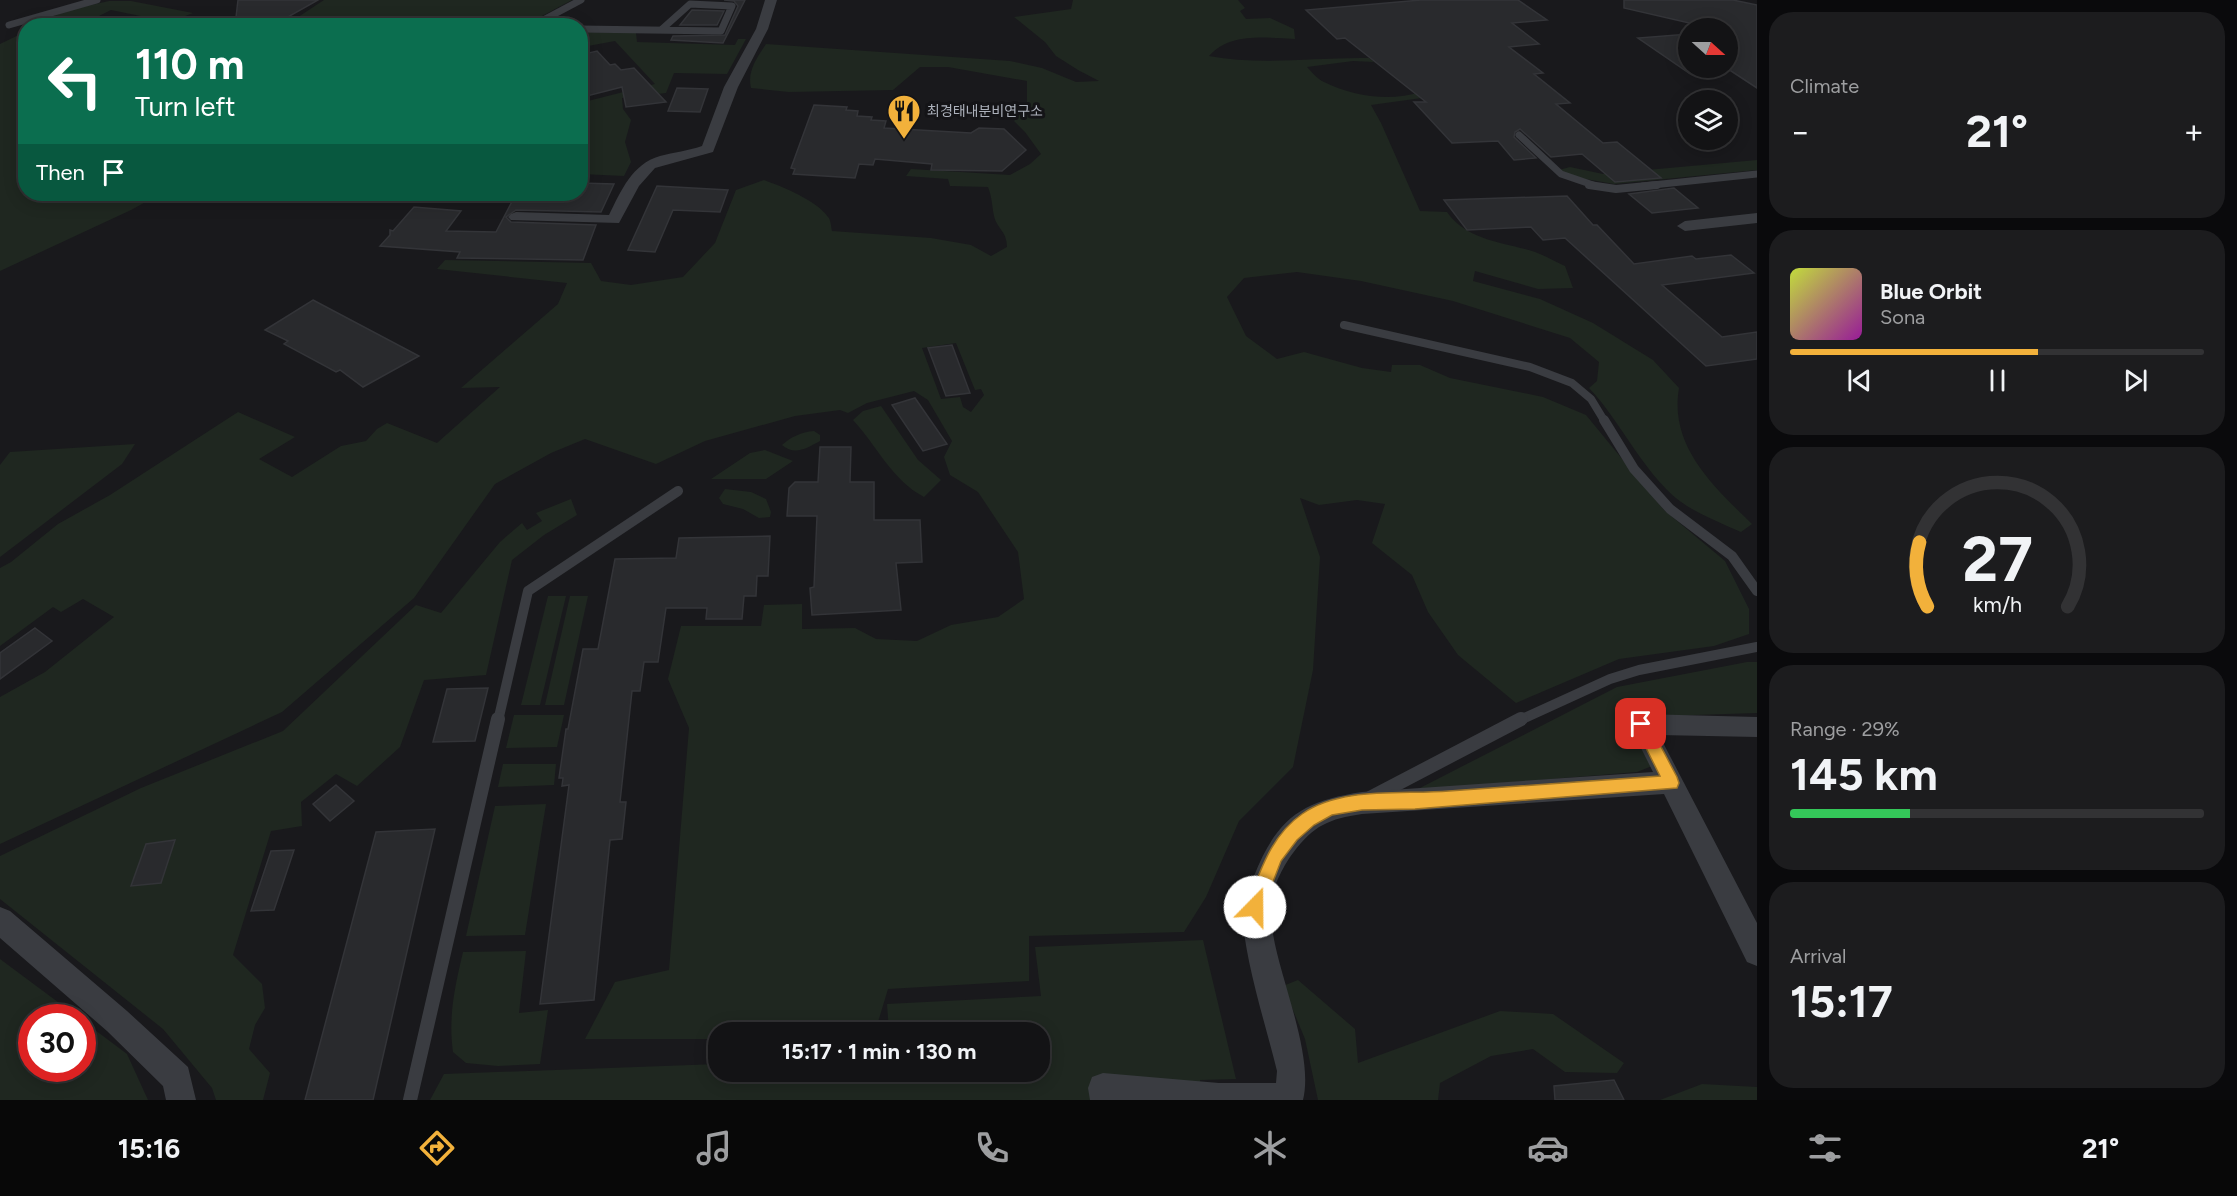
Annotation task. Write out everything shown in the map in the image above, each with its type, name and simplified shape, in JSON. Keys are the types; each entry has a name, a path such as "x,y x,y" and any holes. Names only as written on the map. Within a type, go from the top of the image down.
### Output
{"street":[{"path":"516,217 614,220 638,176 654,162 697,154 708,149 731,87 762,30 771,0"},
{"path":"1685,226 1757,218"},
{"path":"1757,727 1641,724 1757,952"},
{"path":"1105,1100 1103,1088 1218,1098 1290,1099 1292,1071 1261,946 1255,907 1275,856 1291,835 1308,819 1329,808 1362,803 1671,783"},
{"path":"0,920 117,1021 177,1078 181,1100"}],"lane":[{"path":"32,18 97,0"},
{"path":"547,18 581,0"},
{"path":"22,18 56,3"},
{"path":"588,29 722,31 732,6 690,4 661,30"},
{"path":"0,29 18,20"},
{"path":"9,25 18,22"},
{"path":"1519,135 1555,171 1570,180 1597,187 1616,189 1757,174"},
{"path":"1344,325 1530,367 1572,383 1591,399 1634,469 1670,509 1732,556 1757,591"},
{"path":"410,1100 528,591 678,491"},
{"path":"1362,803 1398,781 1544,707 1610,679 1639,670 1757,647"}],"shaded area":[{"path":"324,0 572,0 538,18 297,18"},
{"path":"1073,0 1238,0 1245,8 1240,11 1246,19 1270,18 1294,29 1295,39 1249,38 1238,40 1218,48 1209,56 1269,61 1369,58 1374,62 1353,61 1307,67 1321,81 1359,94 1396,97 1420,92 1429,97 1371,105 1420,211 1447,212 1455,222 1475,235 1535,252 1565,266 1573,288 1538,289 1475,271 1473,281 1540,299 1593,323 1653,360 1679,388 1678,409 1681,428 1687,446 1697,464 1709,480 1752,524 1741,532 1713,520 1687,506 1660,482 1589,388 1597,381 1599,362 1570,338 1453,301 1361,281 1297,272 1244,278 1227,297 1246,336 1277,359 1304,352 1362,368 1391,372 1392,365 1420,365 1450,378 1543,397 1586,415 1664,510 1725,561 1749,609 1749,634 1714,646 1619,659 1516,703 1458,655 1428,612 1412,575 1372,543 1385,504 1357,500 1319,505 1300,498 1320,557 1313,670 1293,767 1239,821 1206,897 1184,932 1029,936 1029,981 888,989 878,1022 708,1022 708,1039 585,1039 615,982 669,970 689,728 668,679 681,626 761,626 764,605 802,604 802,629 855,628 876,639 917,641 951,625 998,617 1024,599 1018,552 978,492 950,475 944,457 952,441 928,400 914,391 867,403 848,413 840,410 795,416 705,441 656,464 585,439 551,453 495,484 414,598 282,712 0,844 0,697 45,672 114,617 83,599 61,612 53,607 0,646 0,568 11,562 58,524 110,495 238,412 295,437 259,459 292,477 341,446 366,441 377,429 387,423 437,443 500,387 461,388 558,304 567,283 437,269 445,260 591,263 601,281 631,285 683,277 715,243 736,190 764,180 816,205 829,218 832,231 931,238 971,245 991,256 1007,247 1004,234 994,216 988,187 950,186 948,179 906,176 911,169 1010,175 1030,164 1041,154 1014,121 1027,107 1027,81 948,67 920,67 893,90 789,92 751,88 750,76 766,44 1010,61 1042,68 1076,82 1099,81 1056,56 1045,42 1014,17 1071,9","holes":["956,343 975,390 981,389 984,395 971,412 963,407 960,397 941,399 922,348"]},
{"path":"109,1 131,1 193,13 180,18 150,18 111,10 95,18 48,18 69,10"},
{"path":"588,32 636,33 637,42 735,45 738,39 746,39 727,74 674,73 666,93 622,98 623,109 631,120 625,142 631,162 624,176 588,174 588,101 655,84 615,41 588,46"},
{"path":"18,35 18,201 147,201 0,271 0,44"},
{"path":"1757,160 1757,170 1614,184 1574,177 1559,170 1570,167 1603,174"},
{"path":"881,406 918,460 941,480 924,497 894,472 853,420 863,411"},
{"path":"814,431 820,435 820,441 806,448 792,450 782,445 796,435"},
{"path":"135,444 122,464 0,557 0,465 10,452"},
{"path":"765,450 793,461 766,479 711,479 750,453"},
{"path":"725,489 751,492 766,499 771,512 770,517 759,518 743,509 723,504 719,498"},
{"path":"571,499 577,515 544,535 512,560 486,675 424,680 400,747 357,786 336,774 301,802 302,826 271,831 233,955 262,984 265,1008 255,1025 249,1049 270,1073 263,1100 216,1100 212,1088 163,1029 0,899 0,856 141,788 283,731 416,605 441,613 500,542 522,523 527,530 542,521 536,513"},
{"path":"548,596 566,596 540,705 521,705"},
{"path":"570,596 588,596 564,705 545,705"},
{"path":"1757,662 1757,713 1632,717 1652,756 1652,766 1637,772 1416,790 1617,687"},
{"path":"514,715 564,715 557,747 506,748"},
{"path":"503,764 556,764 554,785 498,787"},
{"path":"546,804 525,935 466,936 495,806"},
{"path":"1203,940 1236,1079 1200,1080 1204,1100 430,1100 444,1074 708,1064 708,1082 1050,1082 1050,1022 888,1022 887,1004 1041,996 1035,947"},
{"path":"526,951 519,1013 548,1010 540,1064 498,1066 466,1063 453,1052 451,1026 457,977 463,952"},
{"path":"0,959 61,1004 18,1004 18,1082 96,1082 96,1031 127,1054 148,1100 0,1100"},
{"path":"1298,980 1355,1029 1358,1063 1500,1011 1553,1014 1624,1063 1617,1073 1565,1072 1533,1049 1491,1056 1440,1083 1438,1100 1318,1100 1305,1039 1283,986"},
{"path":"1702,1084 1757,1087 1757,1100 1660,1100"}],"building":[{"path":"238,0 318,0 286,18 236,18"},
{"path":"724,0 745,0 723,43 671,40 673,36 725,35 738,6 734,1"},
{"path":"1421,0 1518,0 1547,20 1512,23 1539,44 1509,47 1543,73 1534,74 1570,103 1556,104 1603,143 1617,142 1661,178 1615,182 1582,154 1551,157 1520,129 1515,132 1514,137 1536,158 1514,160 1498,141 1452,143 1414,102 1426,102 1345,38 1337,39 1306,10"},
{"path":"1624,0 1733,0 1757,5 1757,88 1738,76 1738,18 1678,18 1678,20 1624,8"},
{"path":"692,10 724,11 717,25 680,25"},
{"path":"1678,35 1678,65 1638,38"},
{"path":"597,51 610,65 615,64 621,70 634,68 666,102 626,107 622,87 588,96 588,53"},
{"path":"677,88 708,89 700,112 668,111"},
{"path":"814,105 847,107 846,110 858,111 857,116 886,121 884,128 971,133 979,128 1004,129 1026,150 1002,171 931,170 932,164 875,159 873,165 859,164 855,178 793,174 795,169 791,168"},
{"path":"588,183 614,184 601,212 516,210 506,217 511,222 596,225 583,260 457,258 460,252 380,246 390,235 390,230 393,231 414,207 461,211 446,231 496,232 512,201 588,201"},
{"path":"657,186 728,190 720,212 673,210 655,252 628,250"},
{"path":"1674,188 1698,208 1652,213 1629,194"},
{"path":"1567,196 1593,225 1597,225 1634,264 1692,256 1696,259 1731,255 1754,273 1662,285 1722,337 1757,332 1757,359 1706,366 1565,238 1543,240 1531,227 1467,230 1444,200"},
{"path":"313,300 419,356 363,387 340,370 336,372 284,344 288,341 265,330"},
{"path":"952,345 970,393 946,396 928,348"},
{"path":"915,398 947,444 923,451 892,405"},
{"path":"820,447 851,447 850,482 874,482 874,520 920,520 922,562 896,563 901,610 812,615 810,588 814,587 817,516 787,516 789,488 795,482 818,482"},
{"path":"770,536 768,576 757,576 756,596 744,596 742,619 706,619 707,608 666,608 658,662 644,662 640,691 632,691 620,802 626,802 622,839 610,840 594,1000 540,1004 569,785 562,786 563,778 559,778 566,729 568,729 583,649 598,649 615,559 676,558 679,538"},
{"path":"35,628 52,641 0,679 0,653"},
{"path":"488,688 475,741 433,742 447,689"},
{"path":"336,785 354,801 330,821 313,804"},
{"path":"435,829 373,1100 305,1100 376,832"},
{"path":"175,840 161,883 131,886 146,844"},
{"path":"294,850 274,910 251,911 271,851"},
{"path":"1614,1080 1624,1100 1555,1100 1554,1086"}],"place":[{"name":"최경태내분비연구소","path":"904,140"}],"route":[{"path":"1255,907 1275,856 1291,835 1308,819 1329,808 1362,803 1671,783 1641,724"}]}
